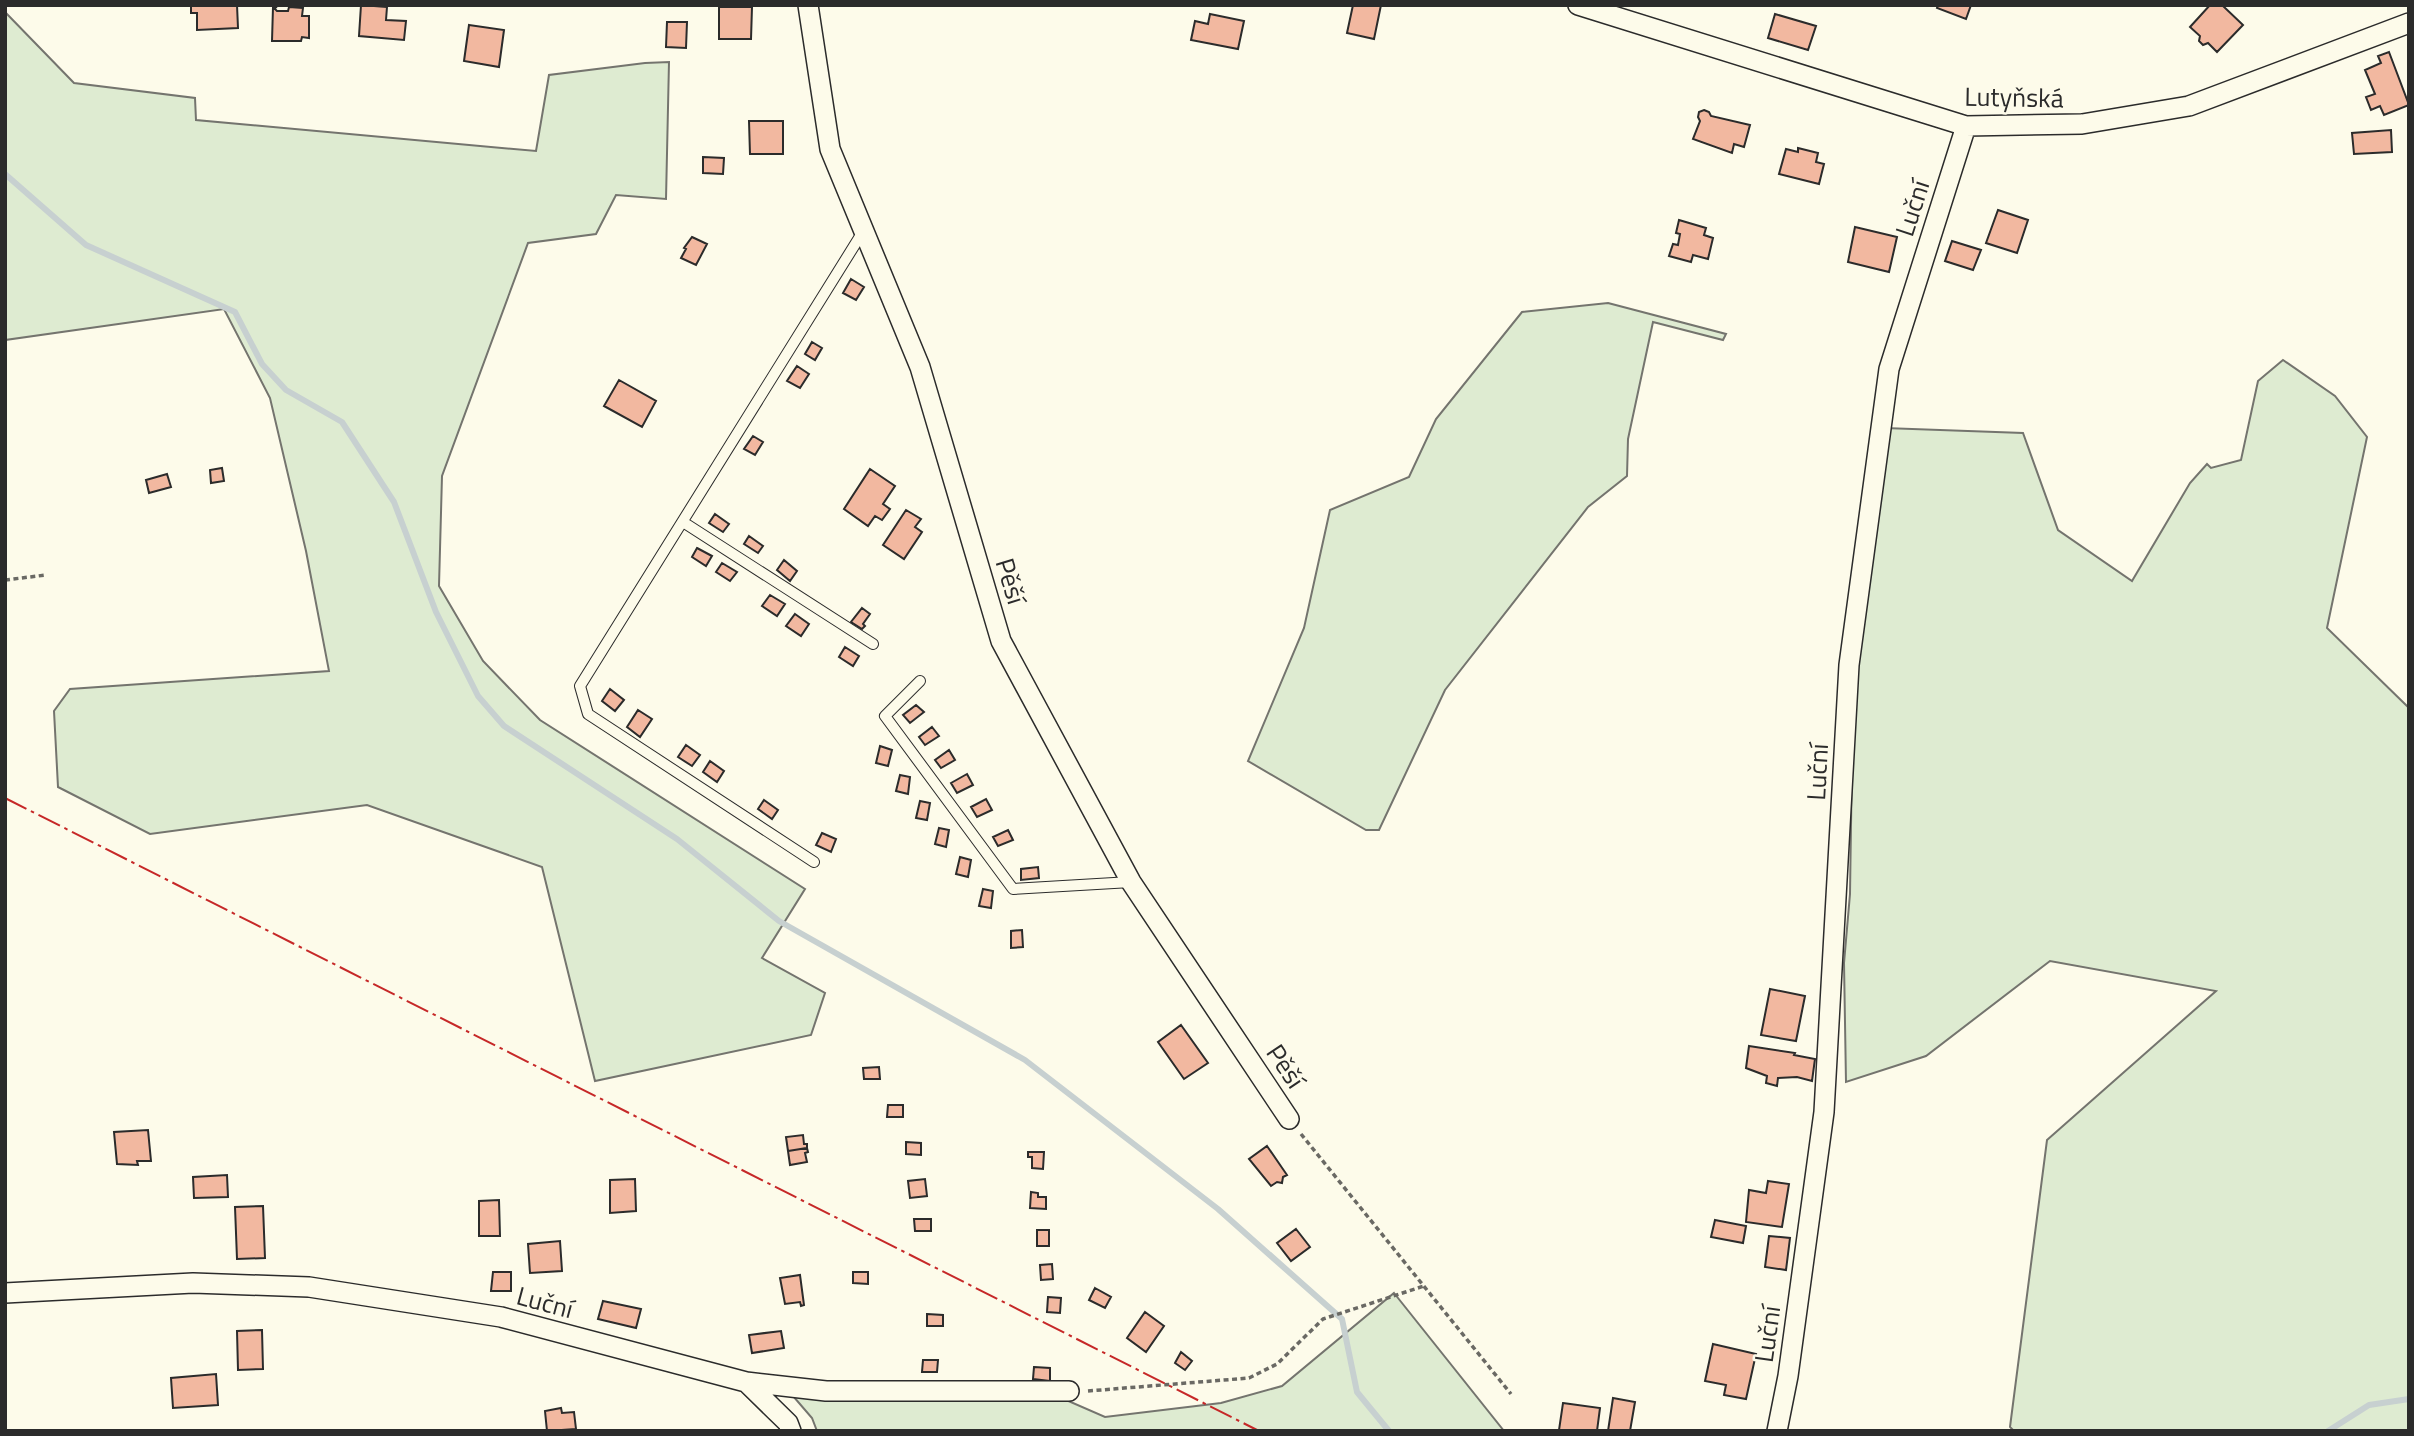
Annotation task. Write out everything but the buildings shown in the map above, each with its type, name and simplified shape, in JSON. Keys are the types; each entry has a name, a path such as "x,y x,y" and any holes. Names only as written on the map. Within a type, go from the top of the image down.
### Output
{"street":[{"name":"Pěší","path":"808,5 830,149 920,367 1001,641 1131,882 1289,1119"},
{"name":"Lutyňská","path":"1578,5 1966,126 2082,124 2189,106 2409,23"},
{"name":"Luční","path":"1777,1431 1788,1376 1825,1112 1849,665 1889,369 1966,126"},
{"name":"Luční","path":"5,1293 193,1283 309,1287 501,1317 746,1382 826,1391 1069,1391"},
{"path":"746,1382 788,1423 791,1431"}],"lane":[{"path":"814,862 588,714 580,687 864,230"},
{"path":"683,523 873,644"},
{"path":"920,681 885,716 1013,888 1131,882"}],"path":[{"path":"5,580 46,576"},
{"path":"1289,1119 1511,1394"},
{"path":"1069,1391 1118,1390 1249,1378 1278,1364 1323,1319 1424,1286"}],"green space":[{"path":"5,12 74,83 195,98 196,120 536,151 549,75 669,62 666,199 616,195 596,234 528,243 442,476 439,586 483,661 540,720 805,889 762,958 825,993 811,1035 595,1081 542,867 367,805 150,834 58,787 54,711 70,689 329,671 306,551 270,398 224,309 5,340"},
{"path":"1608,303 1726,334 1723,340 1653,322 1628,439 1627,476 1588,507 1445,690 1379,830 1366,830 1248,761 1304,628 1330,510 1409,477 1436,419 1522,312"},
{"path":"2283,360 2335,396 2367,437 2327,628 2409,708 2409,1431 2014,1431 2010,1427 2047,1140 2216,991 2050,961 1926,1056 1846,1082 1844,963 1850,894 1853,688 1885,428 2023,433 2058,530 2132,581 2190,483 2207,464 2211,468 2241,460 2258,381"},
{"path":"1394,1293 1504,1431 817,1431 812,1418 787,1389 1057,1396 1105,1417 1221,1403 1282,1386"}],"waterway":[{"path":"5,174 86,245 235,312 262,364 286,390 342,422 394,502 436,612 478,696 504,726 677,839 779,921 1025,1060 1218,1209 1342,1319 1357,1392 1389,1431"},
{"path":"2328,1431 2369,1405 2409,1399"}],"power":[{"path":"5,798 1259,1431"}]}
